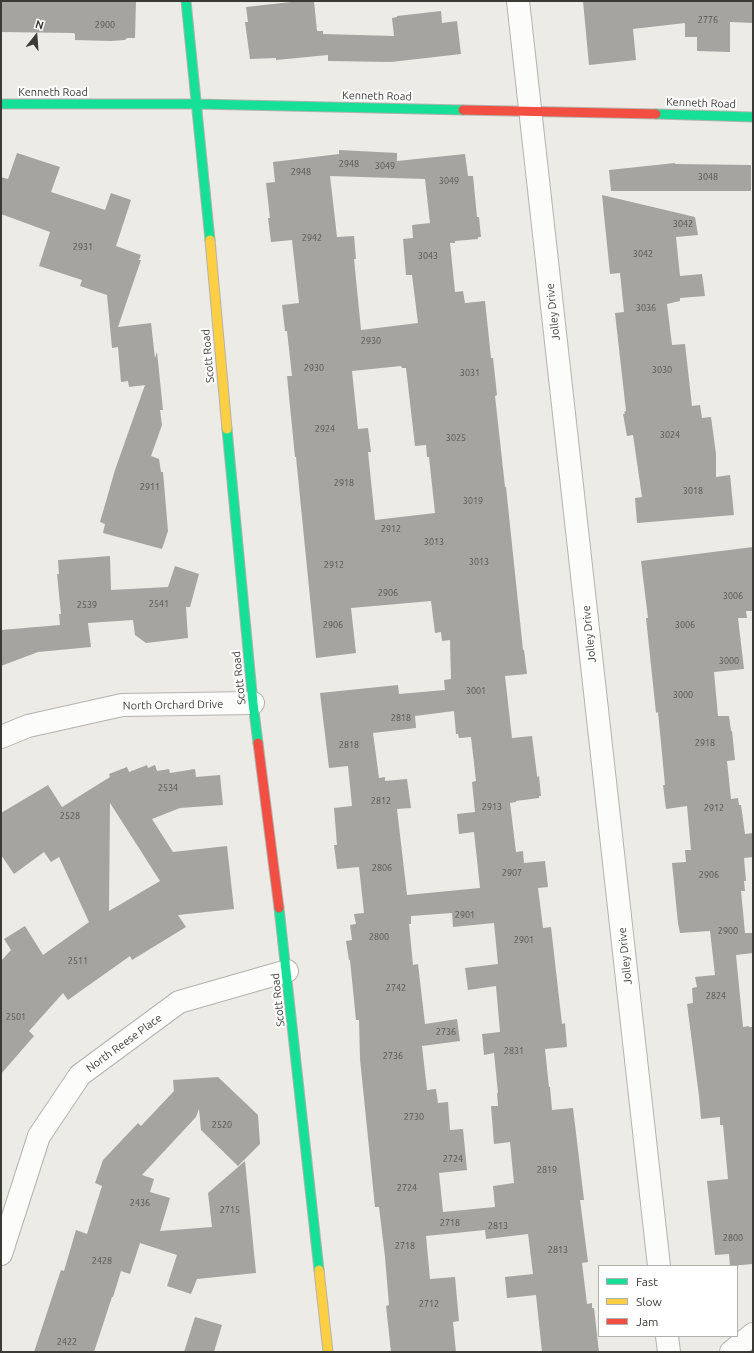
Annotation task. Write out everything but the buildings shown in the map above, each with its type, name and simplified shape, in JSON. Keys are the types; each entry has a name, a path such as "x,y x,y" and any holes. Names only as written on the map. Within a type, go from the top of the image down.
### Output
{"street":[{"name":"Scott Road","path":"186,1 253,703 287,971 328,1352"},
{"name":"Jolley Drive","path":"518,1 660,1265"},
{"name":"Kenneth Road","path":"1,104 196,104 753,117"},
{"name":"North Orchard Drive","path":"1,737 28,726 122,705 253,703"},
{"name":"North Reese Place","path":"1,1254 39,1136 80,1075 179,1002 287,971"},
{"path":"731,1352 753,1334"},
{"path":"667,1337 669,1352"}],"traffic: fast":[{"path":"186,1 210,240"},
{"path":"1,104 197,104 463,110"},
{"path":"656,114 753,117"},
{"path":"227,429 258,743"},
{"path":"279,908 319,1270"}],"traffic: slow":[{"path":"210,240 227,429"},
{"path":"319,1270 328,1352"}],"traffic: jam":[{"path":"463,110 656,114"},
{"path":"258,743 279,908"}]}
